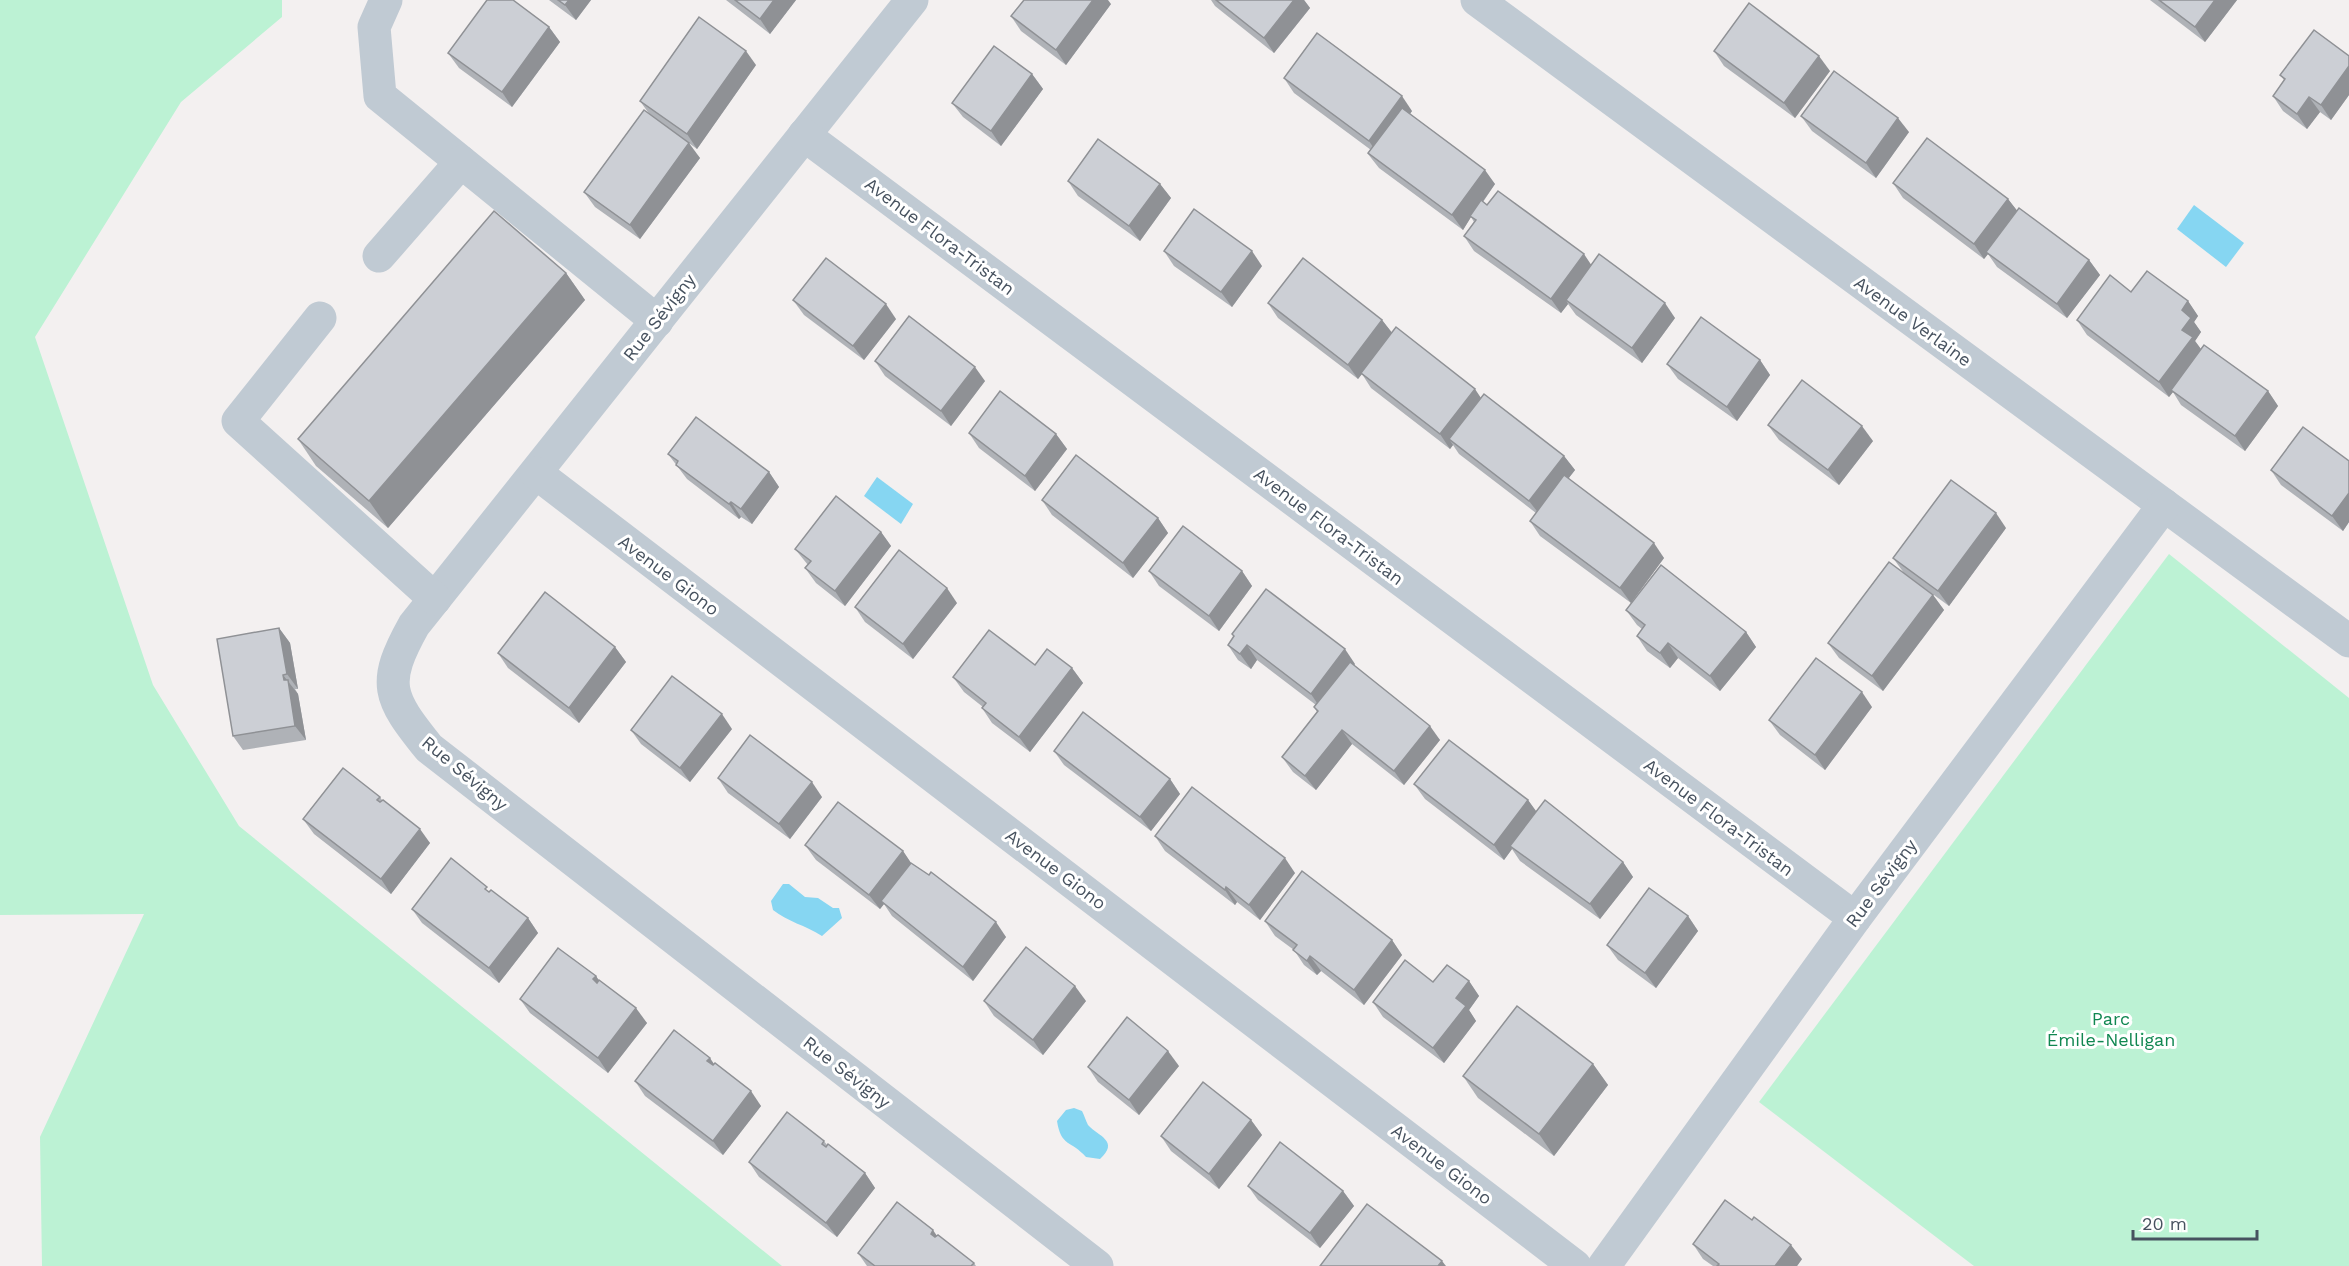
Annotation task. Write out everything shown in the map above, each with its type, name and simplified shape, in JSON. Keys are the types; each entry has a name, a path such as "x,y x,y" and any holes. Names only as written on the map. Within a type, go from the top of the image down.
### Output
{"street":[{"path":"386,0 374,27 380,96 657,321"},
{"name":"Rue Sévigny","path":"912,0 414,625 399,652 391,683 400,712 429,748 1097,1266"},
{"name":"Avenue Verlaine","path":"1477,0 2349,641"},
{"name":"Avenue Flora-Tristan","path":"804,135 1855,918"},
{"path":"379,256 461,162"},
{"path":"320,318 238,421 435,599"},
{"name":"Avenue Giono","path":"536,473 1575,1266"},
{"name":"Rue Sévigny","path":"1604,1266 1855,918 2164,505"}],"green space":[{"path":"0,0 282,0 282,17 181,102 35,337 153,685 239,826 782,1266 42,1266 40,1137 144,914 0,915"},
{"name":"Parc Émile-Nelligan","path":"2169,554 2349,698 2349,1266 1974,1266 1759,1102"}],"water":[{"path":"2194,205 2244,243 2226,267 2177,229"},
{"path":"877,477 913,504 901,524 864,496"},
{"path":"783,884 789,884 805,897 818,898 833,908 839,908 842,918 822,936 785,918 773,910 771,901"},
{"path":"1074,1108 1082,1111 1088,1125 1108,1143 1106,1153 1100,1159 1086,1157 1061,1135 1057,1121 1066,1110"}],"building":[{"path":"487,0 513,0 549,27 502,92 448,53"},
{"path":"558,0 569,0 565,5"},
{"path":"735,0 774,0 760,19"},
{"path":"1024,0 1093,0 1056,50 1011,16"},
{"path":"1216,0 1294,0 1264,38"},
{"path":"2159,0 2215,0 2195,27"},
{"path":"1749,3 1819,56 1784,103 1714,51"},
{"path":"699,17 746,51 687,134 640,101"},
{"path":"2314,30 2349,56 2349,66 2321,105 2309,97 2297,114 2273,96 2285,79 2280,75"},
{"path":"1317,33 1402,96 1369,141 1284,78"},
{"path":"994,46 1032,74 991,131 952,103"},
{"path":"1834,71 1898,118 1866,163 1801,116"},
{"path":"1402,108 1485,170 1452,215 1368,153"},
{"path":"644,110 689,143 630,225 584,192"},
{"path":"1927,138 2008,199 1974,244 1893,183"},
{"path":"1098,139 1160,184 1129,226 1068,181"},
{"path":"1498,191 1584,254 1551,299 1464,236 1476,220 1470,216 1481,200 1487,205"},
{"path":"2019,208 2089,260 2057,304 1986,252"},
{"path":"1194,209 1252,251 1221,292 1164,251"},
{"path":"494,211 566,273 369,501 298,439"},
{"path":"1599,254 1665,303 1632,348 1566,300"},
{"path":"826,258 886,304 853,346 793,300"},
{"path":"1303,258 1382,320 1348,365 1268,303"},
{"path":"2147,271 2188,301 2182,310 2191,318 2182,330 2193,337 2159,382 2077,320 2110,275 2131,292"},
{"path":"909,316 975,367 941,411 875,361"},
{"path":"1701,317 1760,360 1727,407 1667,364"},
{"path":"1396,327 1475,389 1440,434 1361,373"},
{"path":"2204,345 2268,391 2235,436 2171,390"},
{"path":"1802,380 1862,426 1828,470 1768,425"},
{"path":"1000,391 1056,434 1025,476 969,433"},
{"path":"1484,394 1564,456 1529,501 1449,439"},
{"path":"696,417 769,472 741,509 731,502 729,504 676,465 678,461 668,454"},
{"path":"2303,427 2349,461 2349,493 2332,516 2271,470"},
{"path":"1076,455 1158,518 1123,563 1042,500"},
{"path":"1564,475 1654,543 1620,588 1530,521"},
{"path":"1951,480 1996,513 1938,591 1893,558"},
{"path":"836,496 881,532 835,591 805,568 811,561 795,549"},
{"path":"1183,526 1242,571 1209,616 1149,571"},
{"path":"899,550 947,588 903,644 855,607"},
{"path":"1889,562 1933,595 1872,676 1828,643"},
{"path":"1661,565 1746,632 1710,676 1668,643 1660,653 1637,636 1645,625 1626,610"},
{"path":"1266,589 1345,649 1311,694 1247,645 1240,654 1228,645 1234,636 1232,634"},
{"path":"545,592 615,647 569,708 498,653"},
{"path":"279,628 287,674 283,675 284,680 288,680 295,726 233,736 217,639"},
{"path":"989,630 1035,665 1047,649 1072,668 1019,737 982,708 986,703 953,677"},
{"path":"1816,658 1862,692 1815,755 1769,720"},
{"path":"1350,662 1430,726 1394,771 1342,730 1305,776 1282,757 1318,711 1314,707"},
{"path":"672,676 722,714 680,768 631,730"},
{"path":"1083,712 1170,779 1140,817 1054,751"},
{"path":"750,735 812,782 779,824 718,778"},
{"path":"1449,740 1528,800 1494,845 1414,784"},
{"path":"343,768 380,797 377,800 380,802 383,800 420,829 381,879 303,819"},
{"path":"1192,787 1285,858 1249,905 1226,887 1225,890 1155,836"},
{"path":"1545,800 1623,862 1590,904 1510,846"},
{"path":"838,802 903,851 869,895 805,845"},
{"path":"451,858 487,887 485,889 489,892 491,890 528,918 489,968 412,909"},
{"path":"911,863 929,875 931,872 996,922 963,967 881,901"},
{"path":"1302,871 1392,940 1354,990 1310,956 1307,961 1293,950 1297,945 1265,921"},
{"path":"1649,888 1688,916 1645,973 1607,945"},
{"path":"1026,947 1075,986 1033,1040 984,1001"},
{"path":"558,948 596,976 593,979 597,983 599,980 636,1008 598,1058 520,999"},
{"path":"1405,960 1433,982 1447,965 1469,981 1456,998 1466,1006 1433,1048 1373,1002"},
{"path":"1517,1006 1593,1064 1539,1134 1463,1076"},
{"path":"1127,1017 1168,1051 1129,1100 1088,1067"},
{"path":"674,1030 710,1058 707,1061 713,1065 715,1063 751,1091 713,1141 635,1081"},
{"path":"1203,1082 1251,1120 1209,1174 1161,1136"},
{"path":"787,1112 824,1141 822,1144 826,1147 828,1144 865,1173 826,1223 749,1162"},
{"path":"1280,1142 1343,1191 1310,1233 1248,1186"},
{"path":"1725,1200 1752,1220 1754,1217 1791,1245 1775,1266 1717,1266 1719,1264 1693,1244"},
{"path":"897,1202 933,1230 931,1234 935,1237 938,1235 974,1263 971,1266 875,1266 858,1253"},
{"path":"1367,1204 1442,1261 1438,1266 1320,1266"}]}
